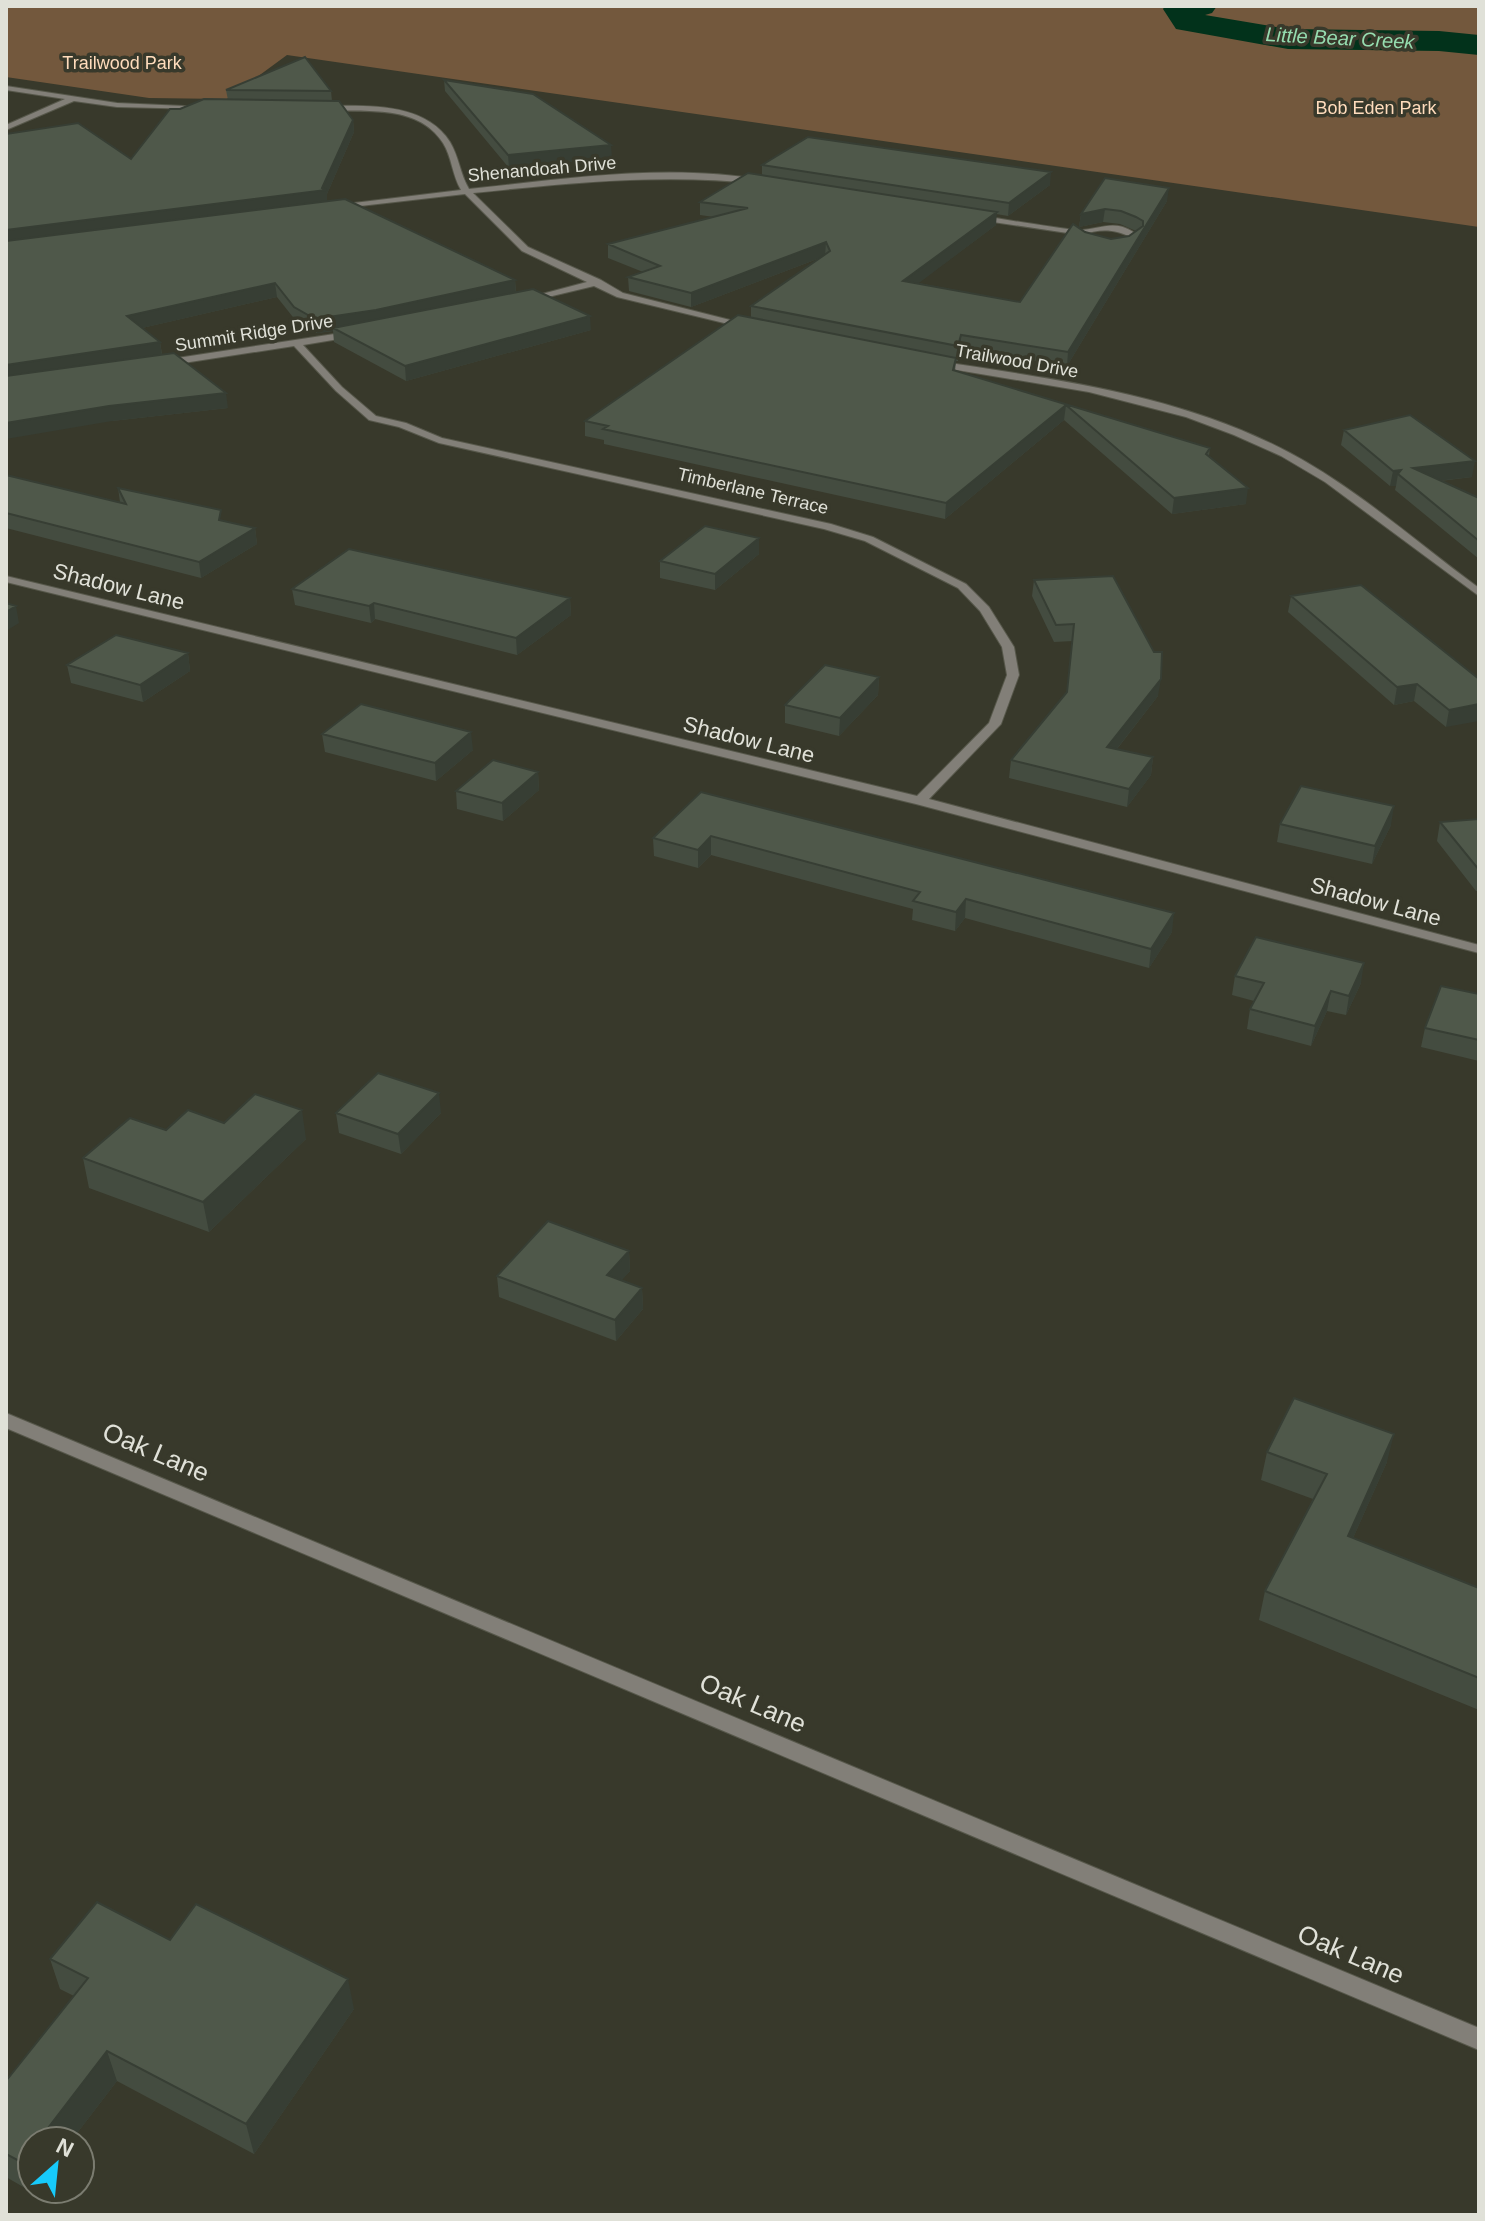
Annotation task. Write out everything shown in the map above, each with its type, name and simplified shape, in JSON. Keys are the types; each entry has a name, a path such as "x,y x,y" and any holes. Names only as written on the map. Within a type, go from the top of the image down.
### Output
{"street":[{"path":"6,88 117,105 211,107"},
{"path":"6,128 74,99"},
{"path":"306,108 355,108 399,113 425,122 448,143 458,181 525,249 620,295 755,327"},
{"name":"Shenandoah Drive","path":"323,209 466,191 680,175 772,184"},
{"path":"973,216 1081,233 1105,228 1126,231 1136,237 1130,243 1111,246"},
{"path":"1081,233 1080,237 1090,243"},
{"path":"511,305 598,282"},
{"name":"Summit Ridge Drive","path":"159,364 358,333"},
{"name":"Timberlane Terrace","path":"297,344 339,389 373,418 402,425 439,440 827,526 869,539 962,586 985,609 1008,647 1013,675 995,724 920,801"},
{"name":"Trailwood Drive","path":"926,362 1066,384 1167,409 1224,428 1328,480 1479,593"},
{"name":"Shadow Lane","path":"6,579 920,801 1479,949"},
{"name":"Oak Lane","path":"6,1420 1479,2039"}],"green space":[{"name":"Bob Eden Park","path":"6,6 1479,6 1479,227 287,55 227,99 149,98 6,77"}],"building":[{"path":"305,57 331,91 226,90"},
{"path":"444,80 533,94 611,145 508,155"},
{"path":"204,99 339,101 353,120 322,188 326,190 6,230 6,134 78,123 131,159 170,109 180,109"},
{"path":"808,137 1051,172 1009,203 762,165"},
{"path":"748,173 997,212 903,281 1020,302 1073,224 1085,232 1111,239 1129,236 1143,226 1143,221 1121,211 1105,209 1081,214 1105,178 1169,188 1068,352 961,335 958,346 751,306 830,251 826,242 691,293 628,277 660,266 608,244 748,208 700,202"},
{"path":"345,199 515,280 376,310 315,319 294,307 275,283 127,316 160,342 6,365 6,241"},
{"path":"533,289 590,316 405,366 333,328"},
{"path":"738,315 956,358 953,370 1210,448 1206,454 1248,488 1174,498 1066,405 946,503 603,429 608,426 585,421"},
{"path":"174,353 226,393 109,406 6,423 6,376"},
{"path":"1410,415 1475,461 1413,468 1479,498 1479,541 1398,474 1401,470 1393,471 1344,430"},
{"path":"6,475 126,504 118,488 221,510 219,520 255,528 199,562 6,513"},
{"path":"705,526 759,538 715,574 660,561"},
{"path":"349,549 570,598 516,638 374,603 369,606 292,589"},
{"path":"1113,576 1154,652 1162,652 1161,679 1107,747 1153,757 1129,789 1011,760 1067,692 1074,624 1056,625 1034,580"},
{"path":"1361,585 1479,679 1479,704 1449,710 1417,684 1397,687 1291,596"},
{"path":"6,603 16,606 6,612"},
{"path":"116,635 188,653 140,685 67,665"},
{"path":"825,665 879,677 840,718 785,705"},
{"path":"361,704 471,732 435,763 322,734"},
{"path":"493,760 538,772 502,803 456,791"},
{"path":"1301,786 1394,806 1375,846 1280,824"},
{"path":"701,792 1174,913 1151,949 966,899 956,912 913,901 920,892 711,836 698,850 653,838"},
{"path":"1479,819 1479,870 1440,822"},
{"path":"1256,937 1364,963 1349,996 1331,991 1315,1026 1250,1009 1264,983 1235,976"},
{"path":"1441,986 1479,994 1479,1040 1425,1028"},
{"path":"378,1073 439,1093 398,1134 336,1113"},
{"path":"255,1094 302,1110 203,1202 83,1158 130,1118 166,1130 188,1110 224,1123"},
{"path":"548,1221 629,1251 607,1275 642,1288 615,1320 497,1276"},
{"path":"1294,1398 1394,1434 1348,1536 1479,1588 1479,1678 1265,1591 1327,1474 1267,1452"},
{"path":"97,1902 170,1940 196,1904 348,1979 246,2124 107,2051 50,2125 16,2125 16,2159 6,2154 6,2081 88,1978 50,1959"}],"waterway":[{"name":"Little Bear Creek","path":"1200,6 1180,9 1188,22 1288,39 1439,41 1479,45"}],"park label":[{"name":"Trailwood Park","path":"122,63"}]}
